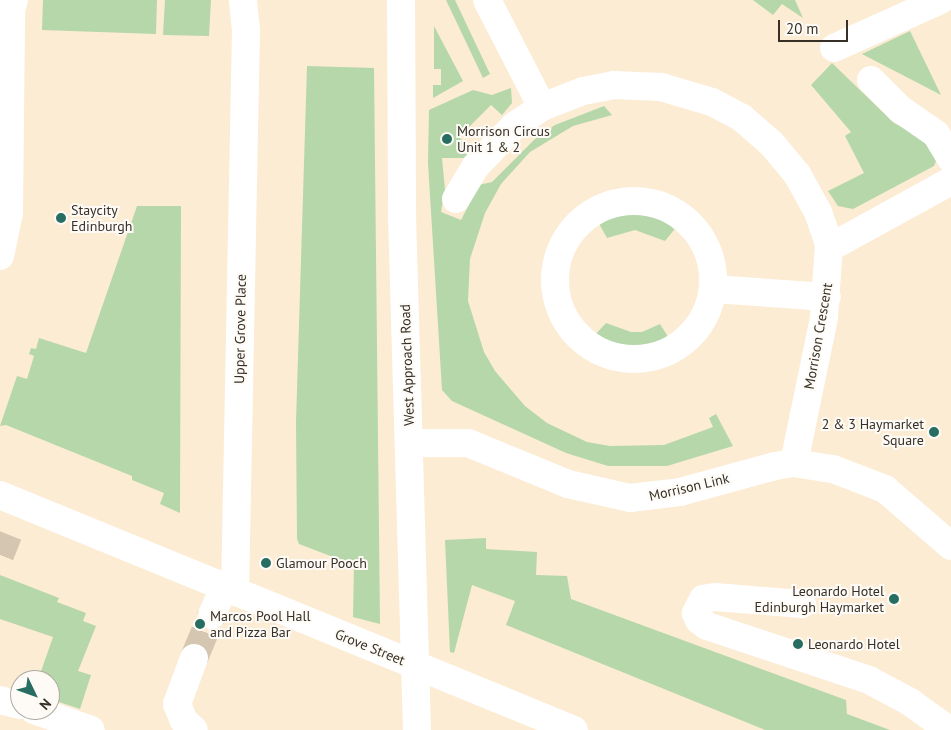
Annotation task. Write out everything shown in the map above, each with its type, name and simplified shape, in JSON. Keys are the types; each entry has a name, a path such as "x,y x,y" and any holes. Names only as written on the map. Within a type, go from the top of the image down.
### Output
{"street":[{"path":"0,256 9,213 11,37 14,0"},
{"name":"Upper Grove Place","path":"230,590 246,19 243,0"},
{"name":"West Approach Road","path":"401,0 402,216 417,730"},
{"path":"487,0 542,107"},
{"path":"834,48 941,0"},
{"path":"871,80 900,109 936,134 951,159"},
{"name":"Morrison Crescent","path":"456,199 484,155 514,126 542,107 583,91 625,85 671,89 723,106 764,136 792,166 818,212 829,248 827,297 794,463"},
{"path":"829,248 951,181"},
{"path":"644,202 676,213 695,230 708,251 712,289 702,321 687,338 659,355 626,359 595,349 570,328 558,302 555,274 565,241 584,219 610,205 644,202"},
{"path":"712,289 827,297"},
{"name":"Morrison Link","path":"409,443 468,443 568,484 630,498 680,492 794,463 851,473 885,489 951,546"},
{"name":"Grove Street","path":"0,495 459,683 530,722 574,730"},
{"path":"212,615 230,590"},
{"path":"802,604 714,597 703,599 696,613 699,620 707,626 869,680 910,702 949,730"},
{"path":"194,658 177,704 184,721 194,730"},
{"path":"60,719 91,730"}],"green space":[{"path":"43,0 157,0 156,34 42,30"},
{"path":"165,0 211,0 209,36 163,35"},
{"path":"446,0 455,0 490,74 483,78"},
{"path":"753,0 795,0 803,18 782,4 773,15"},
{"path":"434,26 463,81 433,98 433,85 441,85 441,69 434,69"},
{"path":"910,31 941,95 862,54"},
{"path":"832,63 894,123 929,141 936,161 934,166 853,209 838,206 828,191 864,173 845,136 851,132 811,85"},
{"path":"307,66 374,68 380,624 353,617 354,565 299,544 297,539 296,422"},
{"path":"511,88 512,103 502,115 491,105 459,137 473,151 464,158 442,158 445,190 441,212 461,220 479,185 492,182 535,139 555,125 604,106 612,115 573,126 530,152 501,184 485,213 470,259 468,301 484,352 495,371 525,406 547,423 587,442 610,446 664,445 713,427 709,418 716,414 733,446 667,466 608,466 566,453 452,401 442,390 428,163 429,110 473,90 492,95"},
{"path":"137,206 181,206 180,513 160,504 164,493 132,480 132,476 6,425 0,426 17,376 27,379 34,356 29,354 31,348 36,349 39,338 86,353"},
{"path":"633,209 661,214 678,225 665,241 635,230 607,238 597,220 618,211"},
{"path":"606,323 631,332 642,332 660,324 670,340 641,350 614,348 593,337"},
{"path":"486,538 486,549 537,552 536,575 567,576 571,599 846,700 847,714 890,730 765,730 506,625 515,601 472,585 454,653 450,652 445,540"},
{"path":"0,575 59,598 57,602 86,613 83,621 96,626 78,671 91,675 80,709 60,702 60,670 41,670 53,637 0,619"}],"tunnel":[{"path":"0,555 8,535"},
{"path":"194,658 212,615"}],"place":[{"name":"Morrison Circus Unit 1 & 2","path":"447,139"},
{"name":"Staycity Edinburgh","path":"61,218"},
{"name":"2 & 3 Haymarket Square","path":"934,432"},
{"name":"Glamour Pooch","path":"266,563"},
{"name":"Leonardo Hotel Edinburgh Haymarket","path":"894,599"},
{"name":"Marcos Pool Hall and Pizza Bar","path":"200,624"},
{"name":"Leonardo Hotel","path":"798,644"}]}
